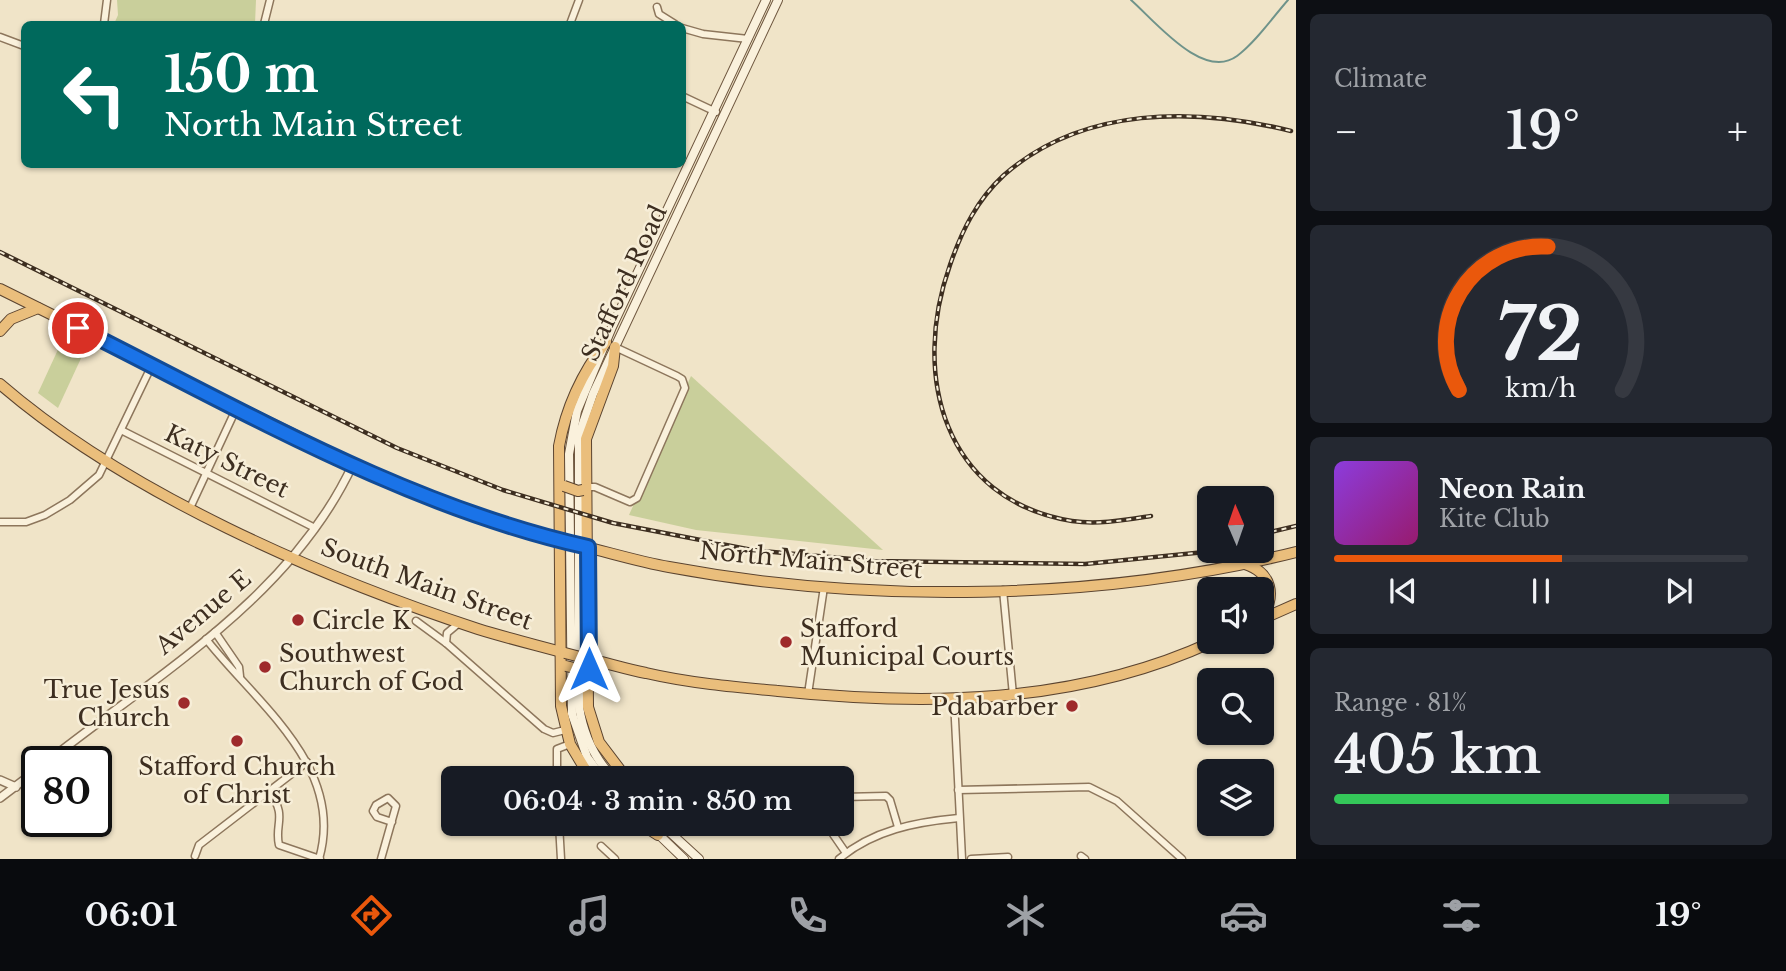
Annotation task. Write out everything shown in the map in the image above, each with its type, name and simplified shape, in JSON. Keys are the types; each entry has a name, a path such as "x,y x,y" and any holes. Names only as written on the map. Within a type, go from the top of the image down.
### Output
{"highway":[{"name":"North Main Street","path":"0,289 353,464 447,504 561,540 688,571 824,587 1003,590 1156,578 1242,564"},
{"path":"0,331 11,318 38,308"},
{"path":"583,766 565,730 561,540 563,427 582,378 611,344"},
{"path":"611,344 613,366 586,439 585,673 588,707 594,729 605,754 616,766"},
{"path":"0,376 4,390"},
{"name":"South Main Street","path":"4,390 107,461 190,508 360,586 459,623 562,653 701,683 808,694 954,700 1013,695 1112,677 1197,647"},
{"path":"562,484 578,491 585,488"},
{"name":"North Main Street","path":"1274,557 1296,552"},
{"path":"1242,564 1261,573 1264,577"},
{"path":"1274,614 1296,604"},
{"path":"563,668 585,673"}],"main road":[{"name":"Stafford Road","path":"611,344 766,0"},
{"name":"Stafford Road","path":"574,600 570,440 577,411 778,0"},
{"path":"574,600 572,714 587,757 594,766"},
{"path":"574,600 580,717 594,753 604,766"},
{"path":"668,836 684,859"},
{"path":"672,836 699,859"}],"street":[{"path":"104,21 107,0"},
{"path":"265,21 270,0"},
{"path":"571,21 579,0"},
{"path":"657,6 659,14 670,21"},
{"path":"686,29 748,39"},
{"path":"0,35 21,45"},
{"path":"686,98 723,115"},
{"path":"585,488 595,487 630,502 637,498 685,384 677,376 611,344"},
{"path":"0,522 26,522 57,509 99,475 152,365"},
{"path":"190,508 237,407"},
{"name":"Katy Street","path":"121,430 315,528"},
{"name":"Avenue E","path":"67,746 251,601 330,509 353,464"},
{"path":"808,694 824,587"},
{"path":"1003,590 1013,695"},
{"path":"416,621 446,643 544,729 554,733 565,730"},
{"path":"446,643 447,633 459,623"},
{"path":"215,632 239,667 240,676"},
{"path":"206,639 226,665 240,676 307,762 316,780 322,806 325,829 320,859 279,845 281,817 278,803 269,792"},
{"path":"954,700 962,859"},
{"path":"557,766 556,749 570,744"},
{"path":"195,856 199,845 307,762"},
{"path":"0,780 16,787"},
{"path":"0,798 21,783"},
{"path":"958,790 1089,786 1118,801 1176,857"},
{"path":"854,797 886,796 890,800 898,827"},
{"path":"839,859 898,827 959,818"},
{"path":"382,859 392,822"},
{"path":"560,836 561,859"},
{"path":"834,836 846,853"},
{"path":"601,846 615,859"},
{"path":"971,859 1008,857"}],"green space":[{"path":"117,0 256,0 255,21 115,21 118,15"},
{"path":"61,343 83,354 58,408 38,393"},
{"path":"691,376 883,550 696,530 629,515"}],"waterway":[{"path":"1131,0 1180,45 1209,61 1224,62 1237,56 1251,44 1288,0"}],"railway":[{"path":"1151,516 1112,522 1082,522 1028,508 993,487 966,460 948,426 937,388 934,348 939,306 950,265 971,216 994,185 1035,152 1069,136 1104,124 1179,116 1217,118 1291,131"},
{"path":"0,252 397,448 503,490 613,523 752,550 874,561 1085,564 1197,553"},
{"path":"1274,531 1296,526"}],"place":[{"name":"Circle K","path":"298,620"},
{"name":"Stafford Municipal Courts","path":"786,642"},
{"name":"Southwest Church of God","path":"265,667"},
{"name":"True Jesus Church","path":"184,703"},
{"name":"Pdabarber","path":"1072,706"},
{"name":"Stafford Church of Christ","path":"237,741"}],"route":[{"path":"78,328 379,475 447,504 588,547 589,669"}]}
